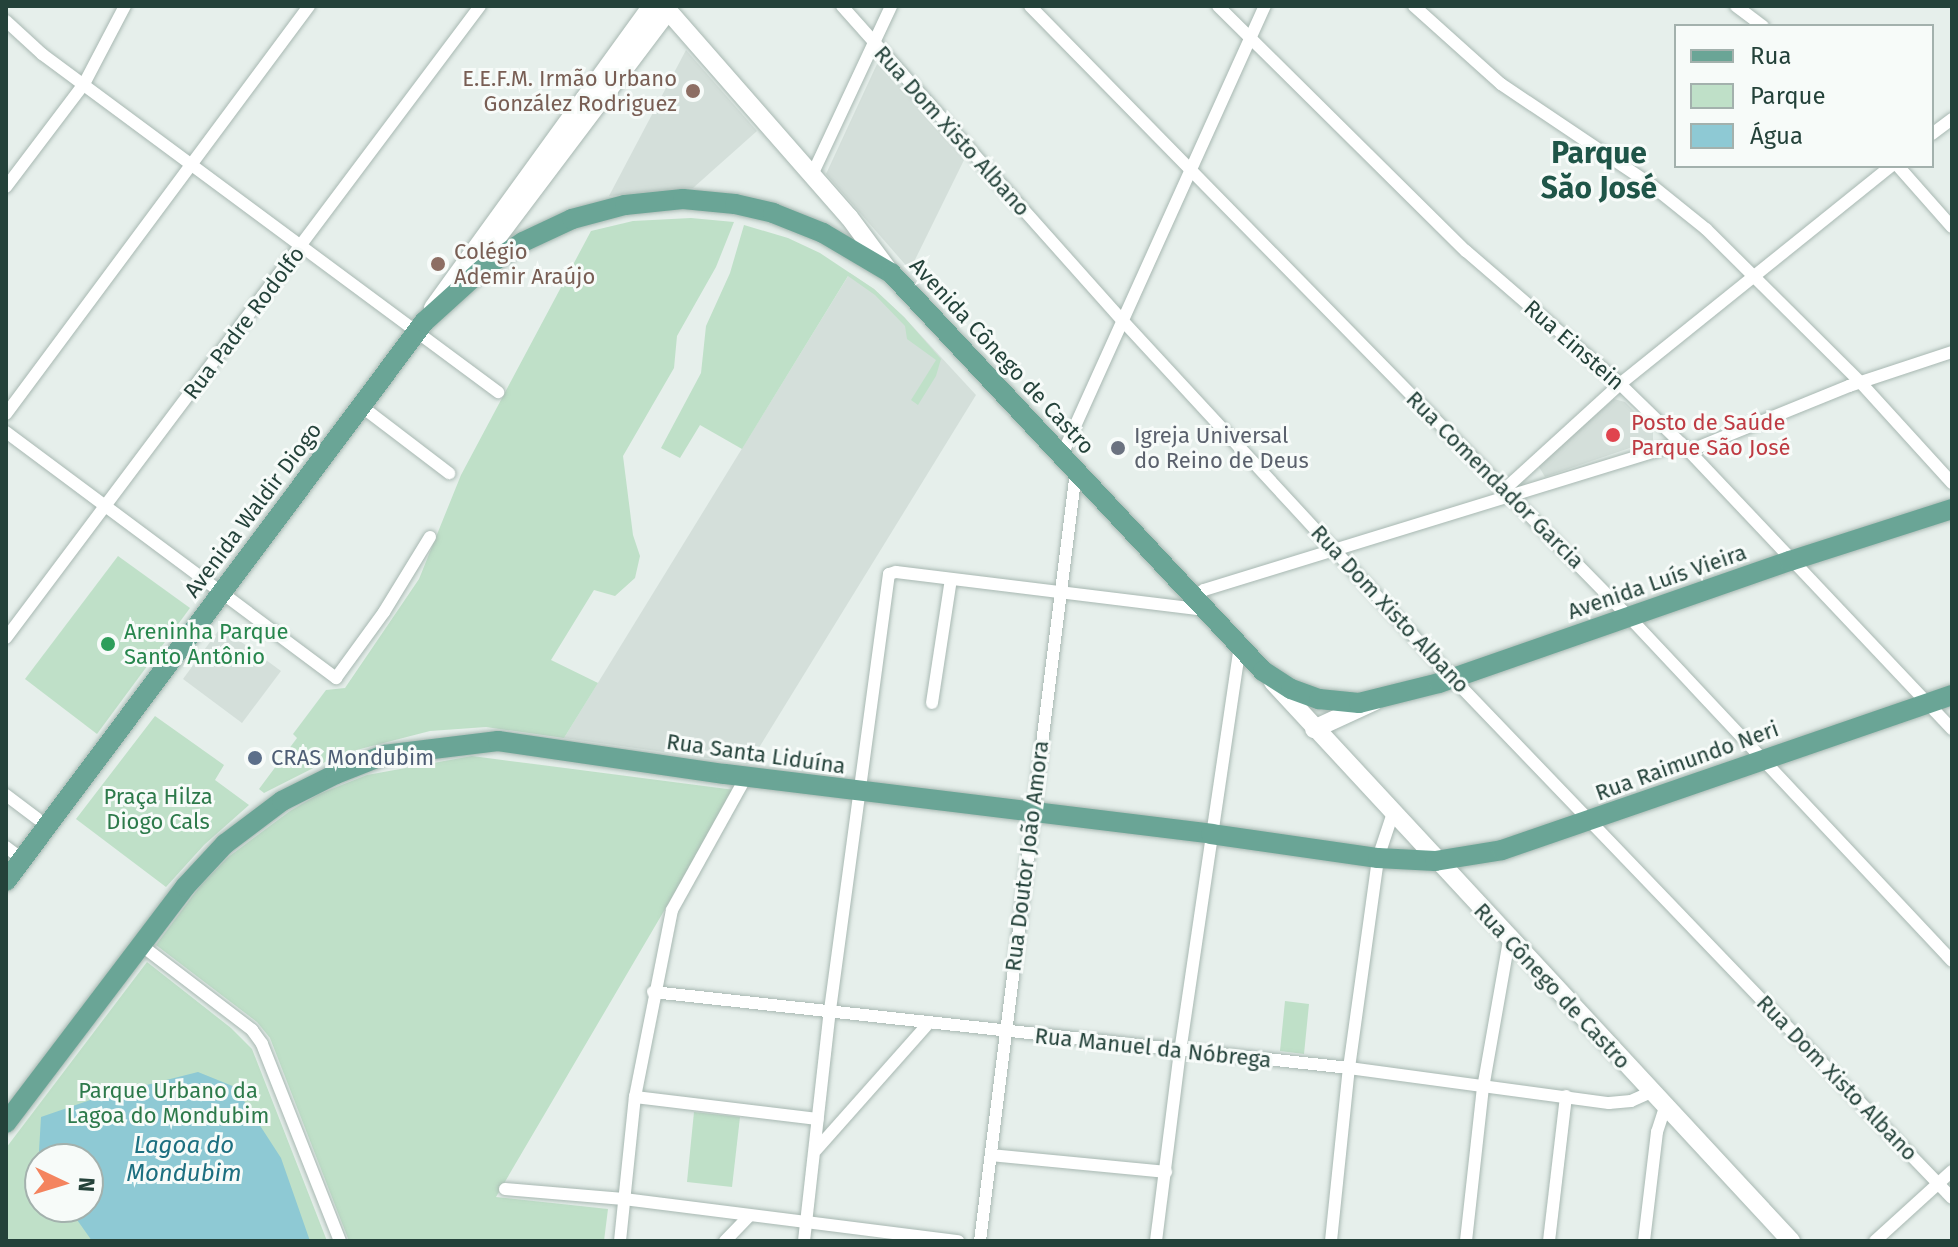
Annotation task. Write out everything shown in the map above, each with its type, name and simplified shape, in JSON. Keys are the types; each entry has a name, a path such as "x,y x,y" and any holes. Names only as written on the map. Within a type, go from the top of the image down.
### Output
{"main road":[{"name":"Avenida Waldir Diogo","path":"6,881 14,853 221,593 661,8"},
{"name":"Avenida Cônego de Castro","path":"661,8 812,175 891,273 1314,729"},
{"name":"Avenida Waldir Diogo","path":"420,328 461,286 568,130"},
{"name":"Avenida Waldir Diogo","path":"461,286 523,242 572,219 625,205 683,199 735,204 773,213 823,233 891,273"},
{"name":"Avenida Luís Vieira","path":"1263,671 1291,689 1319,699 1359,703 1378,700 1454,678 1790,561 1952,509"},
{"name":"Rua Raimundo Neri","path":"1435,861 1502,850 1952,695"},
{"name":"Avenida Luís Vieira","path":"1314,729 1378,700"},
{"name":"Rua Cônego de Castro","path":"1314,729 1791,1241"},
{"name":"Rua Santa Liduína","path":"6,1123 141,945 225,844 282,801 336,774 384,755 498,741 860,792 1211,834 1378,858 1435,861"}],"street":[{"path":"6,187 10,172 84,84 125,6"},
{"path":"6,414 309,6"},
{"name":"Rua Padre Rodolfo","path":"6,638 480,6"},
{"name":"Rua Dom Xisto Albano","path":"842,6 1122,320 1588,822 1952,1198"},
{"path":"812,175 891,6"},
{"name":"Rua Comendador Garcia","path":"1030,6 1630,618 1760,760 1952,961"},
{"name":"Rua Einstein","path":"1218,6 1466,251 1620,384 1685,447 1952,729"},
{"name":"Rua Doutor João Amora","path":"980,1241 1060,593 1069,463 1122,320 1265,6"},
{"path":"1414,6 1501,84 1650,184 1706,229 1861,383 1952,483"},
{"path":"1736,6 1760,24"},
{"path":"6,21 84,84 301,247 420,328 498,392"},
{"path":"1934,132 1952,119"},
{"path":"1508,493 1620,384 1889,168"},
{"path":"1900,168 1952,227"},
{"path":"804,1241 870,700 891,572 1060,593 1199,603 1204,590 1508,493 1685,447 1952,352"},
{"path":"361,406 449,473"},
{"path":"6,432 336,678 384,612 430,537"},
{"path":"932,703 951,579"},
{"path":"1156,1241 1180,1052 1240,648"},
{"path":"620,1241 635,1097 653,992 678,894 746,777"},
{"path":"6,795 37,818"},
{"path":"1331,1241 1349,1068 1378,858 1393,813"},
{"path":"1466,1241 1483,1088 1509,940"},
{"path":"141,945 252,1030 262,1044 340,1241"},
{"name":"Rua Manuel da Nóbrega","path":"653,992 1180,1052 1349,1068 1483,1088 1619,1103 1651,1092"},
{"path":"816,1151 928,1024"},
{"path":"1549,1241 1566,1096"},
{"path":"635,1097 818,1119"},
{"path":"1644,1241 1657,1132 1665,1107"},
{"path":"991,1155 1166,1172"},
{"path":"1875,1241 1952,1171"},
{"path":"505,1189 624,1199 806,1225 958,1241"},
{"path":"725,1241 749,1216"}],"shaded area":[{"name":"E.E.F.M. Irmão Urbano González Rodriguez","path":"686,50 757,131 693,188 609,196"},
{"path":"877,64 919,104 964,160 910,270 826,174"},
{"path":"850,273 874,289 904,317 976,395 749,764 564,738"},
{"name":"Posto de Saúde Parque São José","path":"1614,399 1625,402 1653,430 1653,440 1545,477 1538,465"},
{"path":"221,627 281,671 242,723 183,679"}],"green space":[{"path":"691,218 734,222 716,267 677,336 674,368 623,456 633,535 640,556 635,578 615,596 594,590 551,660 598,683 564,738 486,727 430,731 341,754 264,793 259,789 297,738 293,734 326,690 345,688 419,579 461,475 591,231 633,221"},
{"path":"744,225 788,238 820,253 874,289 904,317 941,359 936,376 918,405 911,400 936,360 907,339 905,326 875,295 848,276 742,449 700,425 680,458 661,448 701,373 706,326 730,273"},
{"name":"Areninha Parque Santo Antônio","path":"118,556 190,608 97,734 25,679"},
{"name":"Praça Hilza Diogo Cals","path":"155,716 224,765 215,780 249,805 204,845 166,887 76,819"},
{"path":"472,756 735,790 496,1197 608,1209 604,1241 349,1241 270,1038 257,1022 156,945 200,886 227,858 290,811 319,794 367,775"},
{"name":"Parque Urbano da Lagoa do Mondubim","path":"147,962 231,1028 252,1049 327,1241 6,1240 6,1148"},
{"path":"1285,1001 1309,1004 1304,1054 1280,1051"},
{"path":"694,1112 740,1117 732,1187 687,1182"}],"water":[{"name":"Lagoa do Mondubim","path":"198,1072 235,1087 281,1158 310,1241 92,1241 79,1223 104,1223 104,1143 39,1143 41,1117 99,1097"}],"place":[{"name":"E.E.F.M. Irmão Urbano González Rodriguez","path":"693,91"},
{"name":"Colégio Ademir Araújo","path":"438,264"},
{"name":"Posto de Saúde Parque São José","path":"1613,435"},
{"name":"Igreja Universal do Reino de Deus","path":"1118,448"},
{"name":"Areninha Parque Santo Antônio","path":"108,644"},
{"name":"CRAS Mondubim","path":"255,758"}],"district":[{"name":"Parque Săo José","path":"1599,170"}]}
